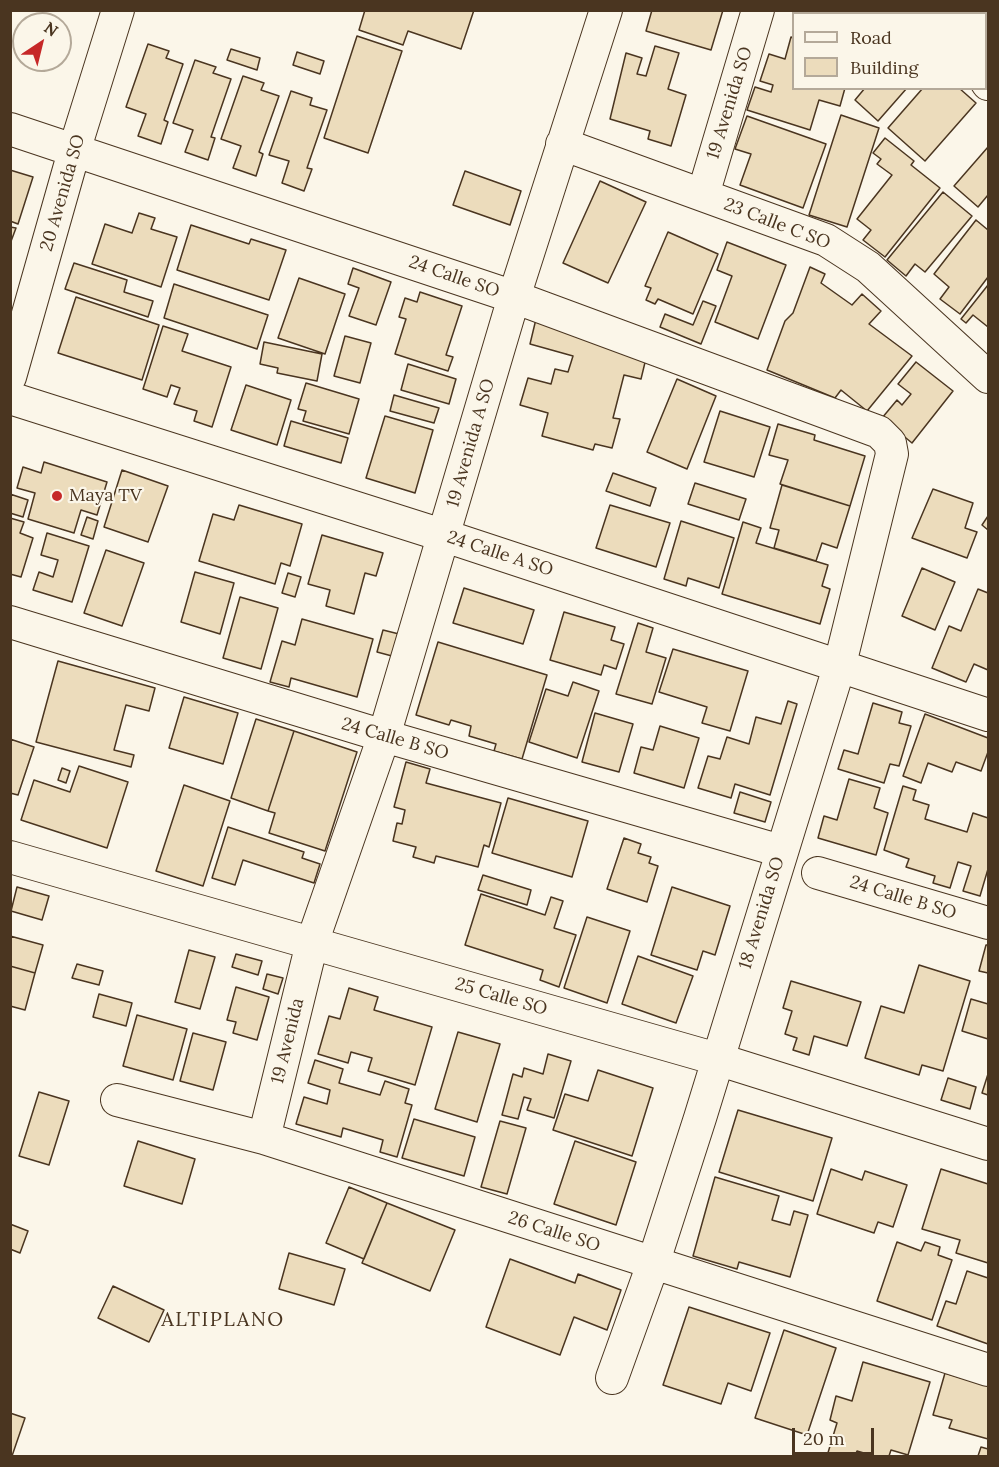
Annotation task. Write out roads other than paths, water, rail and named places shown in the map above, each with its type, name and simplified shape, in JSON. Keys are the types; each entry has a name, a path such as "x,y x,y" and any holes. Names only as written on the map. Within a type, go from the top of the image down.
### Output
{"street":[{"name":"20 Avenida SO","path":"10,377 75,148 118,10"},
{"name":"19 Avenida A SO","path":"312,943 384,736 514,297 606,10"},
{"name":"19 Avenida SO","path":"703,195 758,10"},
{"name":"24 Calle SO","path":"10,129 75,148 514,297 879,432 890,443"},
{"name":"23 Calle C SO","path":"562,144 826,240 868,267 988,377"},
{"name":"24 Calle A SO","path":"10,398 840,664 988,715"},
{"name":"18 Avenida SO","path":"612,1378 653,1264 840,664 892,454 890,443"},
{"name":"24 Calle B SO","path":"10,622 384,736 782,851"},
{"name":"25 Calle SO","path":"10,857 717,1059 988,1144"},
{"name":"24 Calle B SO","path":"818,873 988,923"},
{"name":"19 Avenida","path":"264,1138 312,943"},
{"name":"26 Calle SO","path":"117,1100 264,1138 988,1370"}],"place":[{"name":"Maya TV","path":"57,496"}],"district":[{"name":"ALTIPLANO","path":"223,1320"}]}
